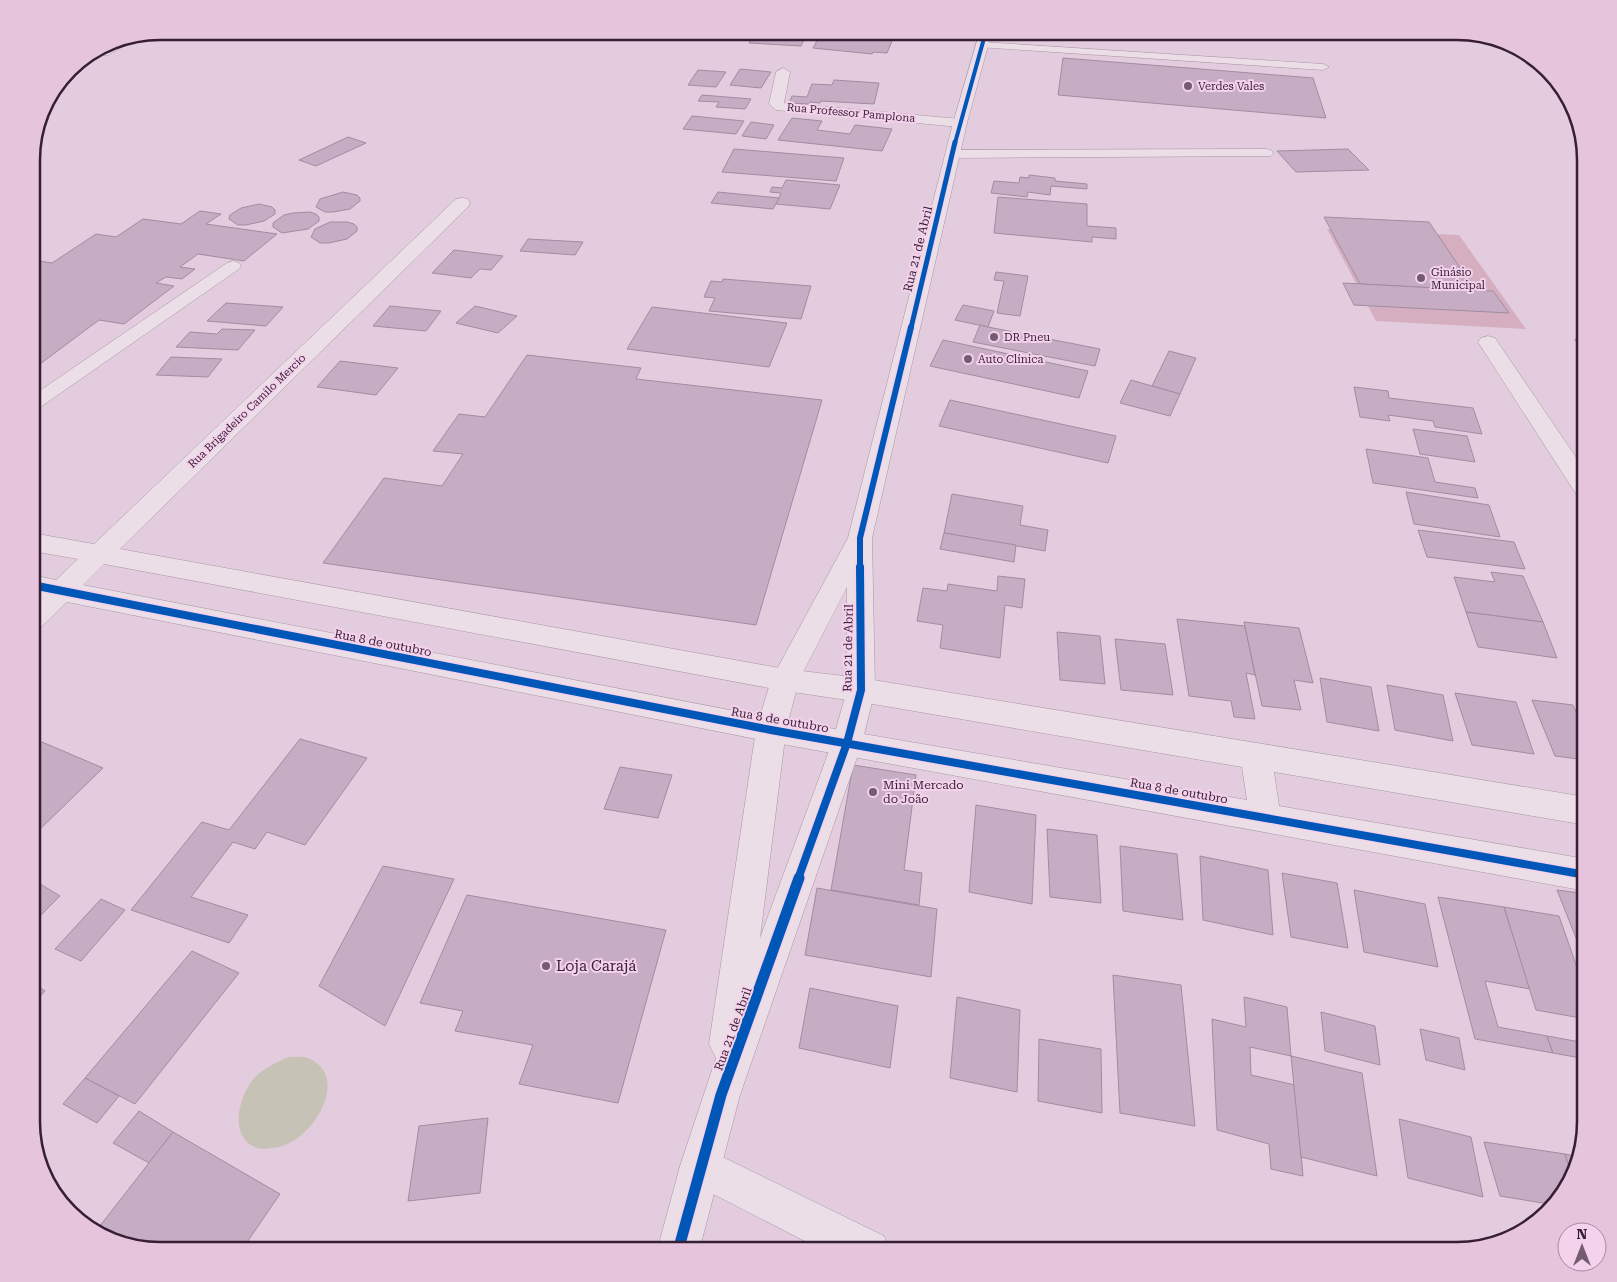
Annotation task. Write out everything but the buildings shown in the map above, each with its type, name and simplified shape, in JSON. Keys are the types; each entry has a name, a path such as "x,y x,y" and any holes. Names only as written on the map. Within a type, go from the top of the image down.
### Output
{"street":[{"name":"Rua 21 de Abril","path":"680,1242 721,1095 847,743 861,690 860,538 952,154 983,40"},
{"name":"Rua Professor Pamplona","path":"783,72 776,104 781,107 960,123"},
{"name":"Rua Brigadeiro Camilo Mercio","path":"40,611 462,203"},
{"path":"1488,342 1577,477"},
{"name":"Rua 21 de Abril","path":"721,1095 771,730 785,680 860,538"},
{"path":"40,544 785,680 861,690 1577,810"},
{"name":"Rua 8 de outubro","path":"40,587 771,730 1577,873"},
{"path":"1256,756 1264,818"},
{"path":"700,1166 851,1242"}],"lane":[{"path":"1007,40 1323,67"},
{"path":"952,154 1266,153"},
{"path":"40,399 233,266"}],"shaded area":[{"name":"Ginásio Municipal","path":"1327,229 1459,235 1526,329 1376,321"},
{"path":"289,1057 308,1058 321,1067 327,1080 327,1095 312,1125 300,1137 286,1145 259,1149 248,1143 242,1136 239,1127 240,1108 246,1090 259,1073"}],"cycle path":[{"path":"680,1242 721,1095 847,743 861,690 860,538 960,123 983,40"},
{"path":"40,587 771,730 1577,873"}],"place":[{"name":"Verdes Vales","path":"1188,86"},
{"name":"Ginásio Municipal","path":"1421,278"},
{"name":"DR Pneu","path":"994,337"},
{"name":"Auto Clínica","path":"968,359"},
{"name":"Mini Mercado do João","path":"873,792"},
{"name":"Loja Carajá","path":"546,966"}]}
